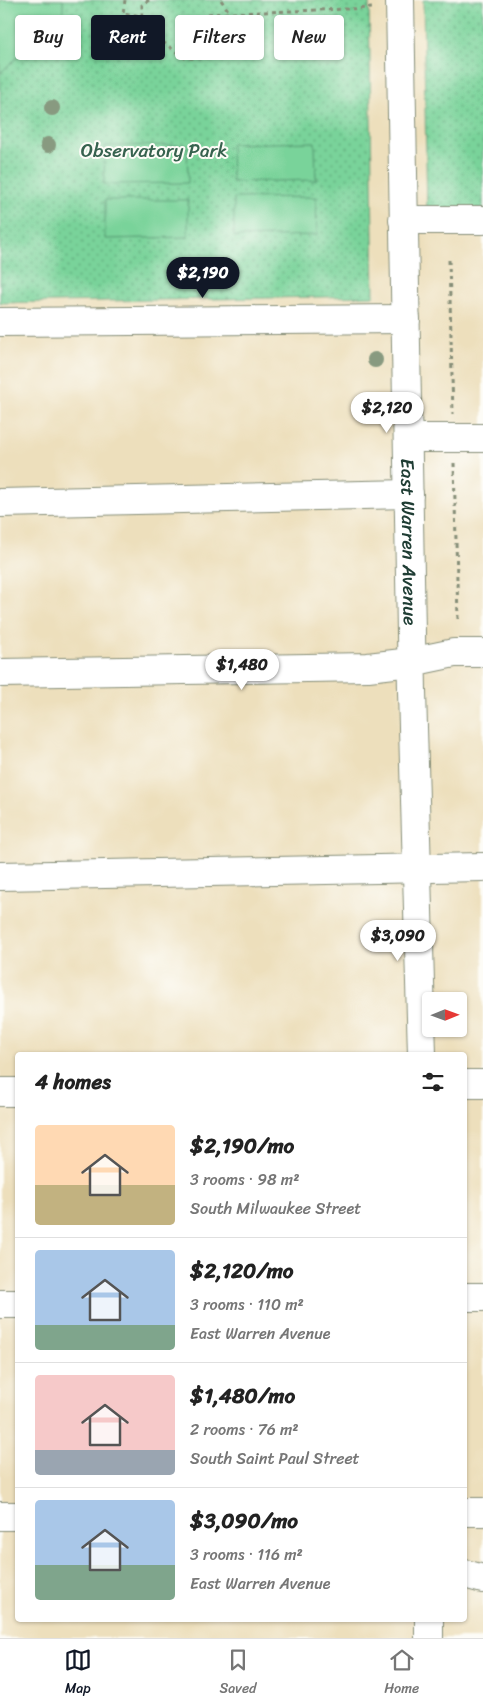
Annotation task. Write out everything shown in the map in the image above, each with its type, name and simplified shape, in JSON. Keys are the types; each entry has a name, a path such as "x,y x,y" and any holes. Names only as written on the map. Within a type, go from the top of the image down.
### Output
{"street":[{"name":"East Warren Avenue","path":"400,4 412,662 422,1052"},
{"path":"403,220 483,220"},
{"path":"0,322 406,319"},
{"path":"408,438 483,438"},
{"path":"0,503 409,494"},
{"path":"0,673 368,668 412,662 454,653 483,653"},
{"path":"0,876 483,866"},
{"path":"467,1084 483,1084"},
{"path":"0,1092 15,1092"},
{"path":"467,1297 483,1297"},
{"path":"0,1304 15,1304"},
{"path":"467,1512 483,1512"},
{"path":"0,1516 15,1516"},
{"path":"467,1575 483,1579"},
{"path":"429,1622 429,1638"}],"path":[{"path":"125,0 123,13 135,15"},
{"path":"141,15 142,5 149,0"},
{"path":"221,0 230,13"},
{"path":"208,14 400,4"},
{"path":"165,44 185,58 207,58 230,13"}],"green space":[{"name":"Observatory Park","path":"0,0 369,0 374,296 0,303"},
{"path":"0,0 63,0 63,15 15,15 15,59 0,73"},
{"path":"423,0 483,0 483,214 427,215"},
{"path":"315,142 316,180 232,182 231,144"},
{"path":"187,145 188,183 104,184 105,146"},
{"path":"316,197 317,235 234,237 234,198"},
{"path":"105,200 188,200 188,237 105,239"}]}
